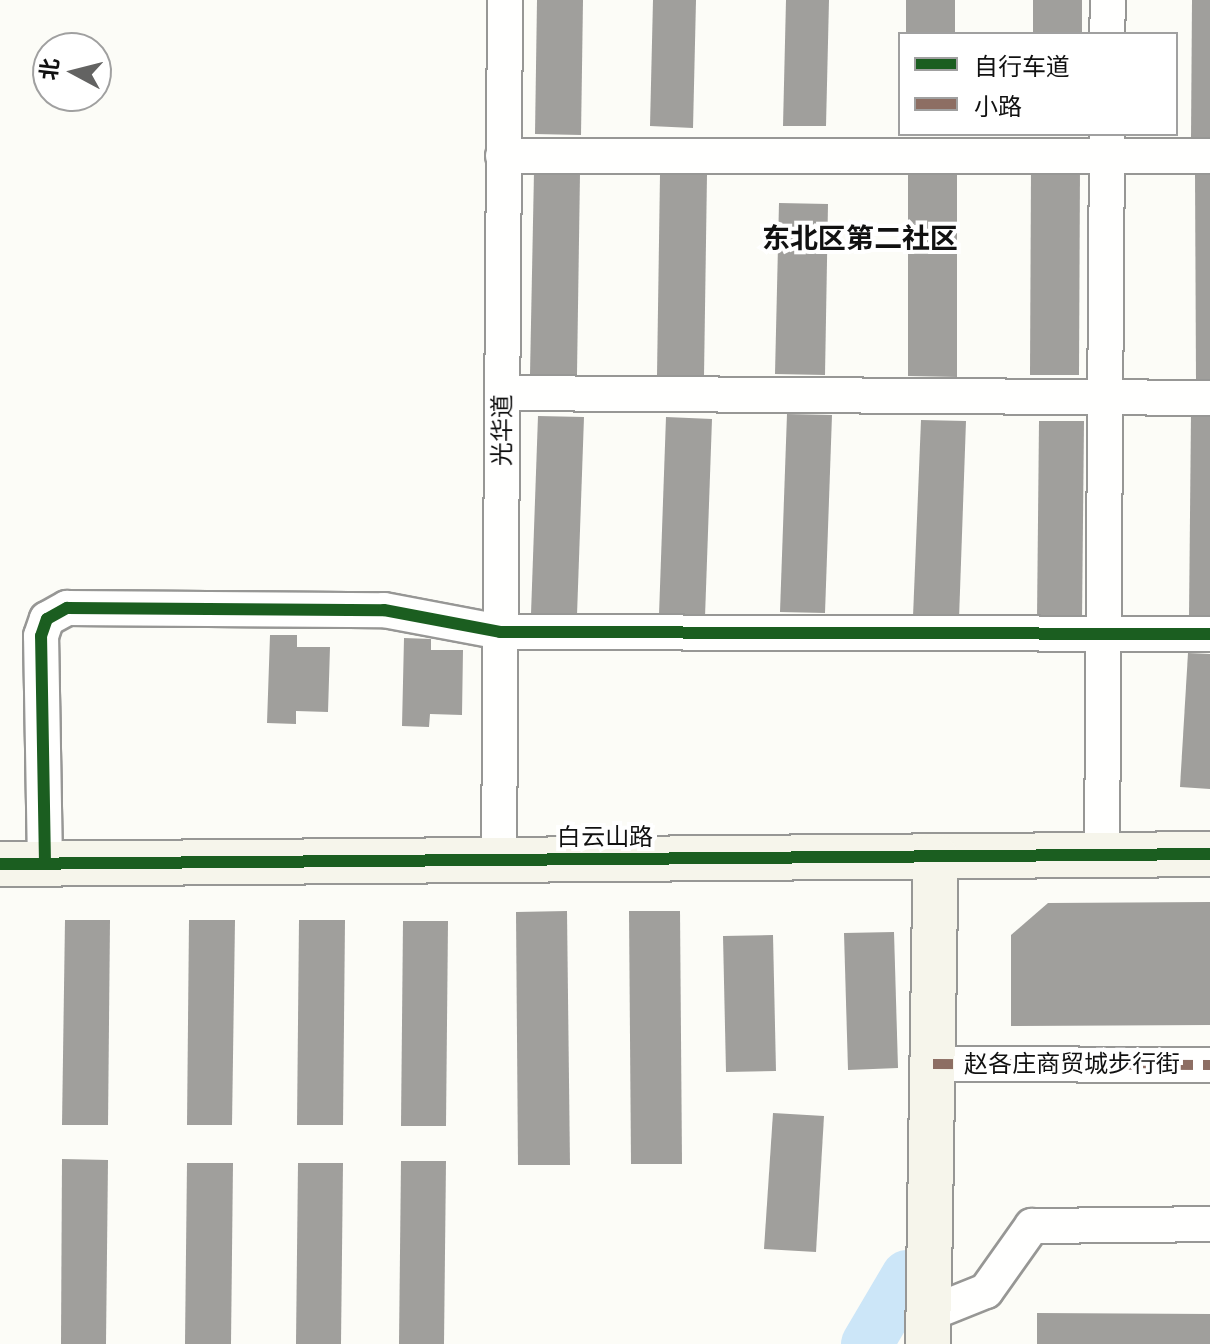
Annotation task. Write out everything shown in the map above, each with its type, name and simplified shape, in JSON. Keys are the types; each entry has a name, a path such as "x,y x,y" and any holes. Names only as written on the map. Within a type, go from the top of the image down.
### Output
{"street":[{"name":"光华道","path":"499,860 505,0"},
{"path":"1107,32 1108,0"},
{"path":"503,156 1107,145 1210,156"},
{"path":"1102,854 1107,145"},
{"path":"502,393 1210,398"},
{"path":"45,863 41,636 55,612 67,608 384,610 500,632 1210,634"},
{"name":"白云山路","path":"0,864 1210,854"},
{"path":"929,1329 936,856"},
{"name":"赵各庄商贸城步行街","path":"933,1064 1210,1065"},
{"path":"929,1329 986,1291 1032,1226 1210,1224"}],"building":[{"path":"537,0 583,0 581,135 535,134"},
{"path":"653,0 696,0 693,128 650,126"},
{"path":"786,0 829,0 826,126 783,126"},
{"path":"906,0 955,0 955,32 906,32"},
{"path":"1033,0 1082,0 1082,32 1033,32"},
{"path":"1192,0 1210,0 1210,138 1191,138"},
{"path":"1031,168 1080,168 1079,375 1030,375"},
{"path":"908,170 957,170 957,377 908,376"},
{"path":"534,172 580,173 577,374 530,374"},
{"path":"1195,172 1210,172 1210,379 1196,379"},
{"path":"660,174 707,174 704,376 657,376"},
{"path":"779,203 828,204 825,375 775,374"},
{"path":"1191,413 1210,414 1210,618 1189,618"},
{"path":"787,414 832,415 825,613 780,612"},
{"path":"538,416 584,417 577,615 531,614"},
{"path":"666,417 712,419 705,617 659,615"},
{"path":"921,420 966,421 959,619 913,617"},
{"path":"1039,421 1084,421 1082,619 1037,619"},
{"path":"270,635 297,635 297,647 330,647 328,712 296,711 296,724 267,723"},
{"path":"404,638 431,639 431,650 463,650 462,715 430,714 429,727 402,726"},
{"path":"1188,653 1210,654 1210,789 1180,787"},
{"path":"1210,902 1210,1025 1011,1026 1011,935 1048,903"},
{"path":"567,911 570,1165 518,1165 516,912"},
{"path":"629,911 680,911 682,1164 631,1164"},
{"path":"65,920 110,920 108,1125 62,1125"},
{"path":"189,920 235,920 232,1125 187,1125"},
{"path":"299,920 345,920 343,1125 297,1125"},
{"path":"403,921 448,921 446,1126 401,1126"},
{"path":"894,932 898,1068 848,1070 844,933"},
{"path":"773,935 776,1071 726,1072 723,936"},
{"path":"773,1113 824,1116 816,1252 764,1249"},
{"path":"62,1159 108,1160 106,1344 61,1344"},
{"path":"401,1161 446,1161 444,1344 399,1344"},
{"path":"187,1163 233,1163 231,1344 185,1344"},
{"path":"298,1163 343,1163 341,1344 296,1344"},
{"path":"1037,1313 1210,1314 1210,1344 1037,1344"}],"waterway":[{"path":"867,1344 907,1276"}],"marked path":[{"path":"933,1064 1210,1065"}],"cycle path":[{"path":"45,863 41,636 47,619 67,608 384,610 500,632 1210,634"},
{"path":"0,864 1210,854"}],"district":[{"name":"东北区第二社区","path":"860,239"}]}
